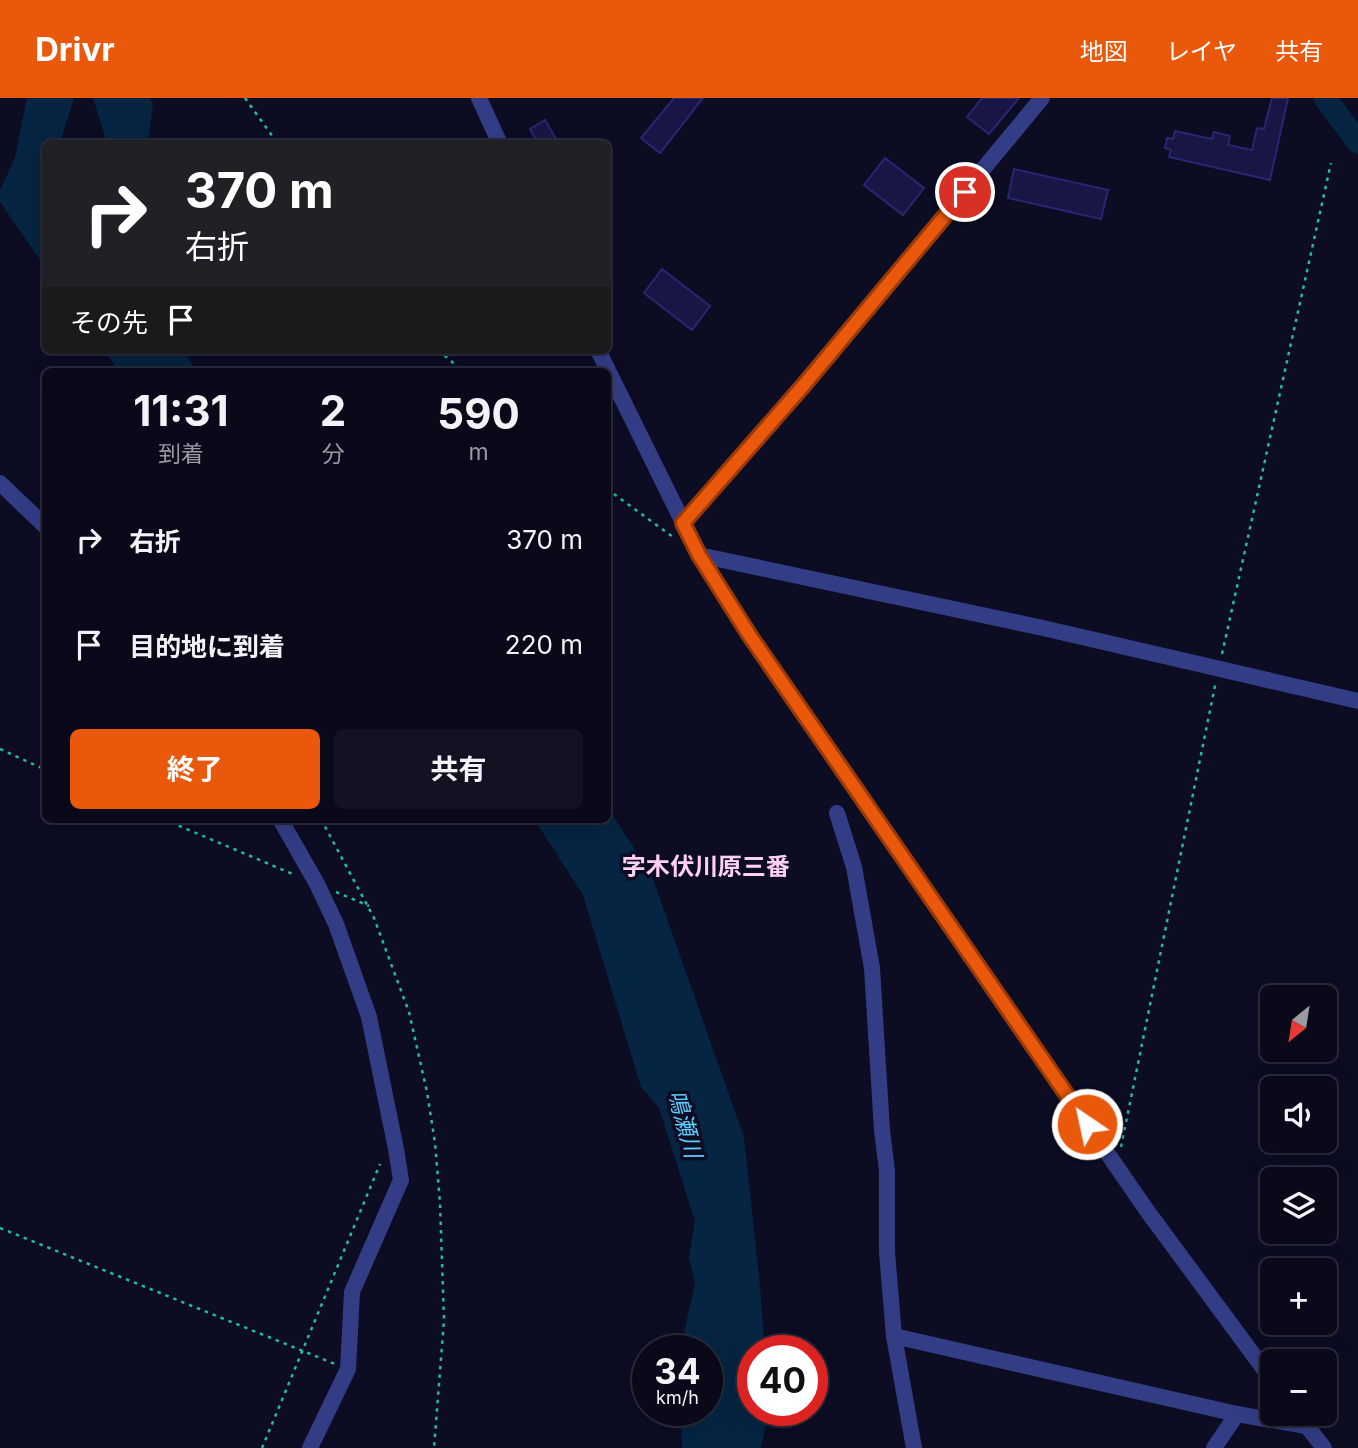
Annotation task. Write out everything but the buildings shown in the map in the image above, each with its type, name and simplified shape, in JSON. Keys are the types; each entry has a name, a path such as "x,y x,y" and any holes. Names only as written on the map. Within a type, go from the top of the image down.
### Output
{"street":[{"path":"479,98 498,140"},
{"path":"683,523 803,386 1042,98"},
{"path":"611,376 699,555 750,636 1118,1168 1260,1363"},
{"path":"0,483 42,523"},
{"path":"699,555 1042,628 1358,701"},
{"path":"837,813 854,867 872,968 887,1171 887,1252 894,1336 914,1448"},
{"path":"282,823 336,924 369,1017 401,1180 352,1292 348,1369 310,1448"},
{"path":"894,1336 1237,1414 1260,1416"},
{"path":"1214,1448 1237,1414"},
{"path":"1307,1426 1324,1448"}],"path":[{"path":"245,98 275,140"},
{"path":"1124,1130 1219,669 1331,163"},
{"path":"443,354 459,368"},
{"path":"611,492 676,539"},
{"path":"0,749 42,768"},
{"path":"172,823 369,906"},
{"path":"323,823 369,906 409,1012 435,1143 444,1320 434,1448"},
{"path":"262,1448 300,1351 380,1164"},
{"path":"0,1228 348,1369"}],"water":[{"path":"27,98 74,98 61,140 42,140 42,263 0,202 0,190 15,158"},
{"path":"93,98 150,98 153,104 148,140 106,140"},
{"path":"107,354 185,354 194,368 117,368"},
{"name":"鳴瀬川","path":"611,812 652,876 744,1137 764,1335 737,1335 737,1426 766,1426 761,1448 682,1448 681,1426 723,1426 723,1335 684,1335 695,1283 689,1257 695,1221 659,1108 641,1087 583,895 537,823 611,823"}],"waterway":[{"path":"1325,98 1358,142"}],"district":[{"name":"字木伏川原三番","path":"706,867"}],"route":[{"path":"965,192 803,386 683,523 699,555 750,636 1087,1124"}]}
